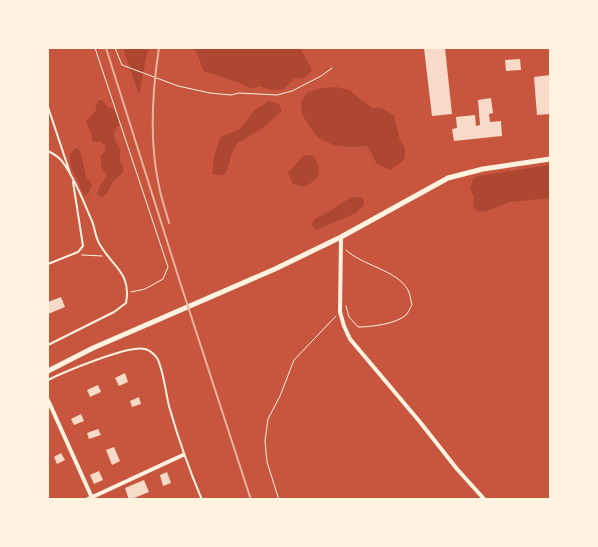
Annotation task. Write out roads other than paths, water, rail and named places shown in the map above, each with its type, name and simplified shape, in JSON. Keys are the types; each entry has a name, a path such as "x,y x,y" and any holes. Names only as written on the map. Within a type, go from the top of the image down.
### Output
{"street":[{"path":"48,371 93,348 275,269 342,237 448,178 483,169 550,159"},
{"path":"342,237 340,312 350,339 457,469 485,500"},
{"path":"48,400 92,498"},
{"path":"86,500 183,455"}],"lane":[{"path":"48,107 72,178 92,222 98,242 120,270 128,292 126,303 114,312 48,345"},
{"path":"48,151 60,158 72,178 83,246 78,252 48,264"},
{"path":"48,380 71,368 131,349 145,349 153,353 158,359 183,455 202,500"}],"railway":[{"path":"106,48 251,500"},
{"path":"159,48 153,100 154,152 161,195 169,223"}]}
